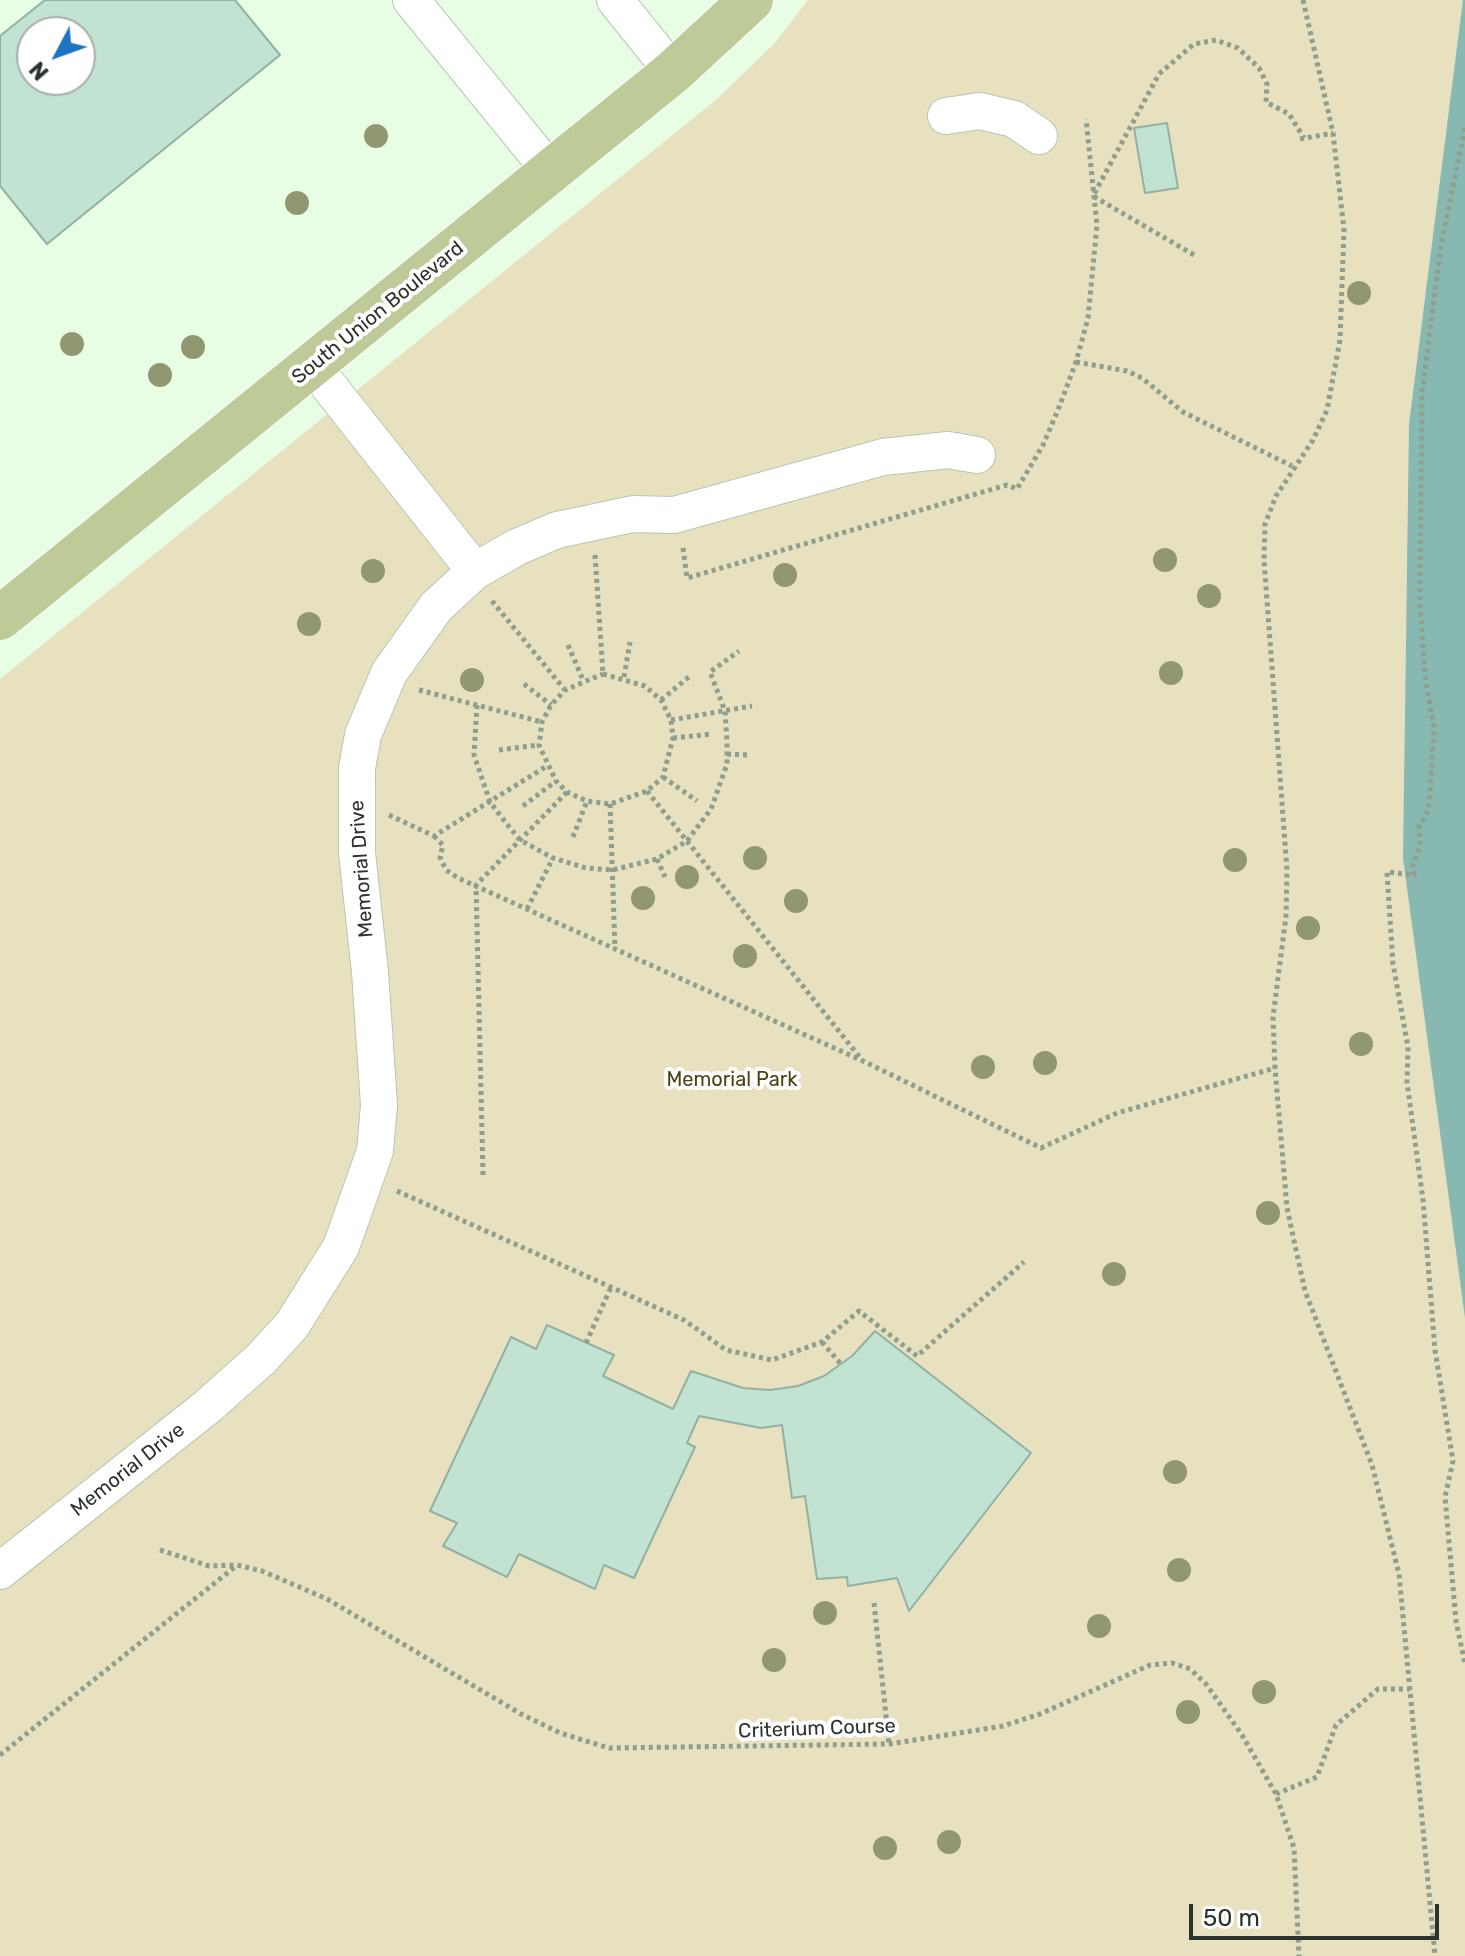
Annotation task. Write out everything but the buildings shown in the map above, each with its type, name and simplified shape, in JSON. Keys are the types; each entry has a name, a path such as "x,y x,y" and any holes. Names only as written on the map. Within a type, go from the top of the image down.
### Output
{"main road":[{"name":"South Union Boulevard","path":"0,618 673,72 751,0"}],"street":[{"path":"411,0 551,172"},
{"path":"615,0 673,72"},
{"path":"946,116 980,111 1014,119 1039,136"},
{"path":"313,366 489,587"},
{"name":"Memorial Drive","path":"0,1571 207,1407 281,1336 318,1288 341,1247 368,1178 375,1151 379,1105 370,972 357,853 357,780 363,735 389,673 436,607 489,587 517,547 557,530 633,514 673,530 883,457 948,450 977,455"}],"path":[{"path":"1303,0 1333,133 1344,230 1340,340 1327,410 1313,440 1292,466 1265,524 1264,560 1287,870 1286,916 1273,1017 1275,1068 1287,1208 1305,1291 1372,1465 1399,1574 1435,1956"},
{"path":"1093,196 1159,74 1194,44 1216,40 1249,56 1267,84 1266,102 1289,114 1302,138 1333,133"},
{"path":"1086,119 1097,225 1095,275 1076,362 1135,374 1183,412 1292,466"},
{"path":"1465,128 1441,245 1422,394 1420,601 1425,677 1434,727 1430,795 1428,811 1419,827 1420,846 1412,868 1414,875 1387,872 1393,964 1408,1047 1407,1082 1423,1200 1435,1350 1453,1461 1451,1482 1445,1497 1456,1621 1465,1664"},
{"path":"1093,196 1194,255"},
{"path":"673,530 683,545 687,578 902,515"},
{"path":"584,554 595,551 603,674"},
{"path":"482,606 489,587"},
{"path":"489,587 565,690"},
{"path":"624,677 630,642"},
{"path":"568,645 583,680"},
{"path":"477,705 474,755 490,802 520,840 553,858 586,868 612,870 657,859 687,841 711,809 727,764 727,754 725,711 710,672 739,651"},
{"path":"603,674 624,677 645,686 661,700 671,720 673,738 663,777 647,791 610,804 587,801 567,792 547,766 539,745 542,722 551,705 565,690 603,674"},
{"path":"661,700 690,676"},
{"path":"411,697 422,679"},
{"path":"524,684 551,705"},
{"path":"415,689 542,722"},
{"path":"671,720 752,706"},
{"path":"673,738 712,734"},
{"path":"499,750 539,745"},
{"path":"727,754 747,755"},
{"path":"434,836 547,766"},
{"path":"663,777 697,801"},
{"path":"523,806 556,781"},
{"path":"647,791 863,1061"},
{"path":"483,1175 476,885 567,792"},
{"path":"386,800 385,813 434,836 443,845 440,857 446,870 863,1061 1041,1148 1117,1113 1275,1068"},
{"path":"573,837 587,801"},
{"path":"610,804 615,948"},
{"path":"527,909 553,858"},
{"path":"657,859 665,877"},
{"path":"368,1178 684,1320 726,1350 772,1360 822,1342 859,1311 917,1356 1024,1262"},
{"path":"586,1343 611,1287"},
{"path":"822,1342 840,1363"},
{"name":"Criterium Course","path":"160,1550 209,1566 237,1565 262,1571 327,1599 521,1714 584,1742 635,1750 889,1744 1003,1726 1040,1714 1129,1672 1172,1663 1190,1669 1206,1684 1242,1735 1276,1794 1294,1848 1299,1956"},
{"path":"0,1755 237,1565"},
{"path":"874,1603 889,1744"},
{"path":"1276,1794 1317,1777 1336,1725 1378,1689 1410,1689"}],"green space":[{"name":"Memorial Park","path":"808,0 1465,0 1465,1956 0,1956 0,679 717,99 774,44"}],"water":[{"path":"1463,0 1465,1318 1403,858 1409,424"}]}
